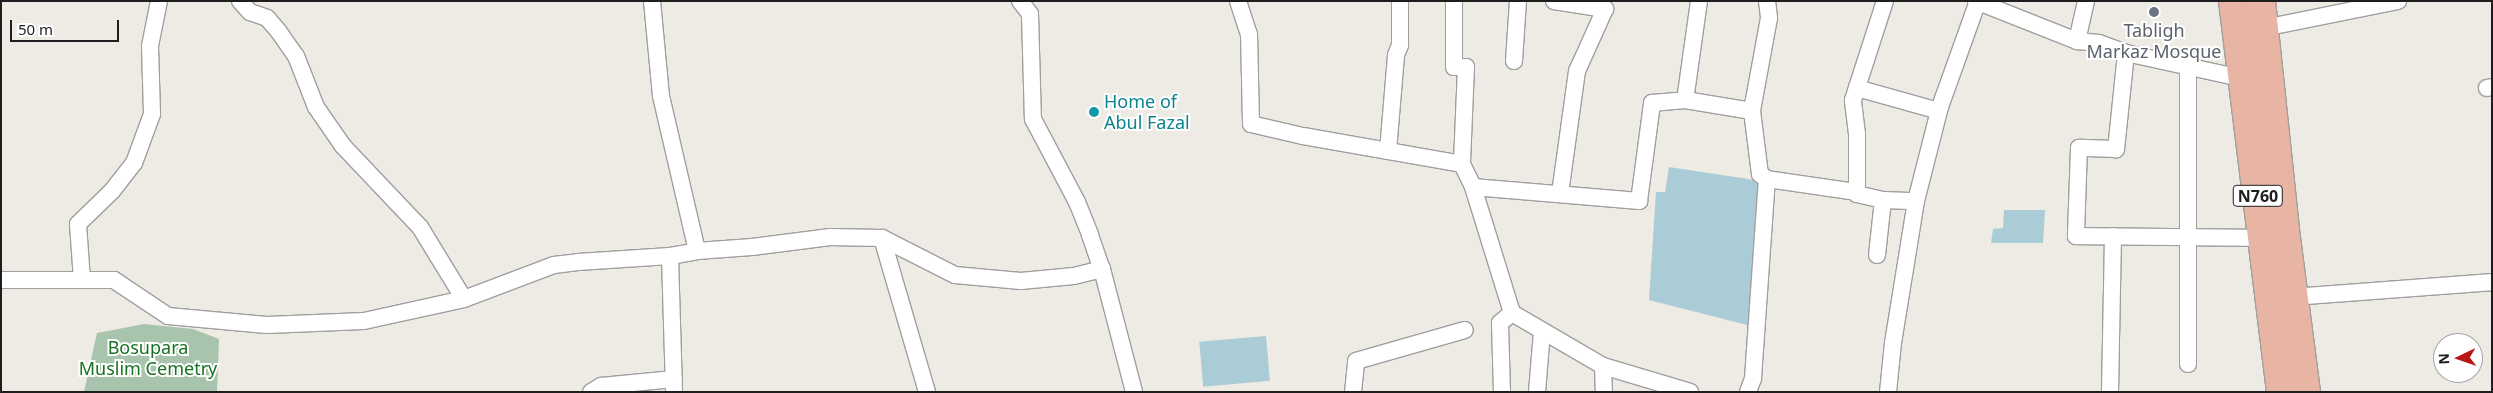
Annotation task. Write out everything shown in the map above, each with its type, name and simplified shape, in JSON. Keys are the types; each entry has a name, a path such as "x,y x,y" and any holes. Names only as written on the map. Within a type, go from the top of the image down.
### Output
{"highway":[{"name":"N760","path":"2233,1 2241,78 2264,238 2281,392"},
{"name":"N760","path":"2261,1 2286,238 2306,392"}],"street":[{"path":"82,280 78,224 112,191 134,163 152,114 150,46 159,1"},
{"path":"240,1 250,12 267,18 279,32 296,56 316,108 343,146 420,226 464,299"},
{"path":"652,1 661,96 697,251"},
{"path":"1020,1 1030,14 1033,119 1078,202 1102,269 1134,392"},
{"path":"1238,1 1249,34 1251,124 1303,136 1462,164"},
{"path":"1388,151 1396,55 1400,45 1400,1"},
{"path":"1454,1 1454,67 1466,67 1462,164 1473,187 1512,313 1602,366 1690,392"},
{"path":"1514,61 1518,1"},
{"path":"1554,1 1606,5 1577,71 1560,194"},
{"path":"1685,100 1699,1"},
{"path":"1767,1 1769,18 1752,111 1760,174 1767,179 1856,192 1857,194 1883,200 1916,201"},
{"path":"1856,192 1857,134 1853,100 1885,1"},
{"path":"1888,392 1893,343 1916,201 1939,111 1977,1 2076,41 2099,43 2126,52 2241,78"},
{"path":"2076,41 2086,1"},
{"path":"2264,28 2398,1"},
{"path":"2126,52 2116,149 2079,148 2076,236 2264,238"},
{"path":"2188,65 2188,364"},
{"path":"1857,88 1939,111"},
{"path":"1473,187 1639,200 1652,103 1685,100 1752,111"},
{"path":"1748,392 1753,378 1767,179"},
{"path":"1877,255 1883,200"},
{"path":"2110,392 2113,236"},
{"path":"1,280 114,280 168,316 267,325 364,321 464,299 554,266 578,262 752,248 830,237 882,238 954,275 1021,281 1074,276 1102,269"},
{"path":"882,238 927,392"},
{"path":"591,392 601,386 674,385 670,256"},
{"path":"2294,297 2492,282"},
{"path":"1502,392 1500,323 1512,313"},
{"path":"1353,392 1356,361 1465,330"},
{"path":"1537,392 1542,331"},
{"path":"1602,366 1604,392"}],"green space":[{"name":"Bosupara Muslim Cemetry","path":"144,324 193,329 219,339 217,392 84,392 97,333"}],"water":[{"path":"1669,167 1755,180 1760,188 1751,326 1649,300 1656,192 1665,192"},
{"path":"2004,210 2045,210 2043,243 1991,243 1993,229 2003,228"},
{"path":"1266,336 1270,381 1203,387 1199,342"}],"place":[{"name":"Tabligh Markaz Mosque","path":"2154,12"},
{"name":"Home of Abul Fazal","path":"1094,112"}]}
